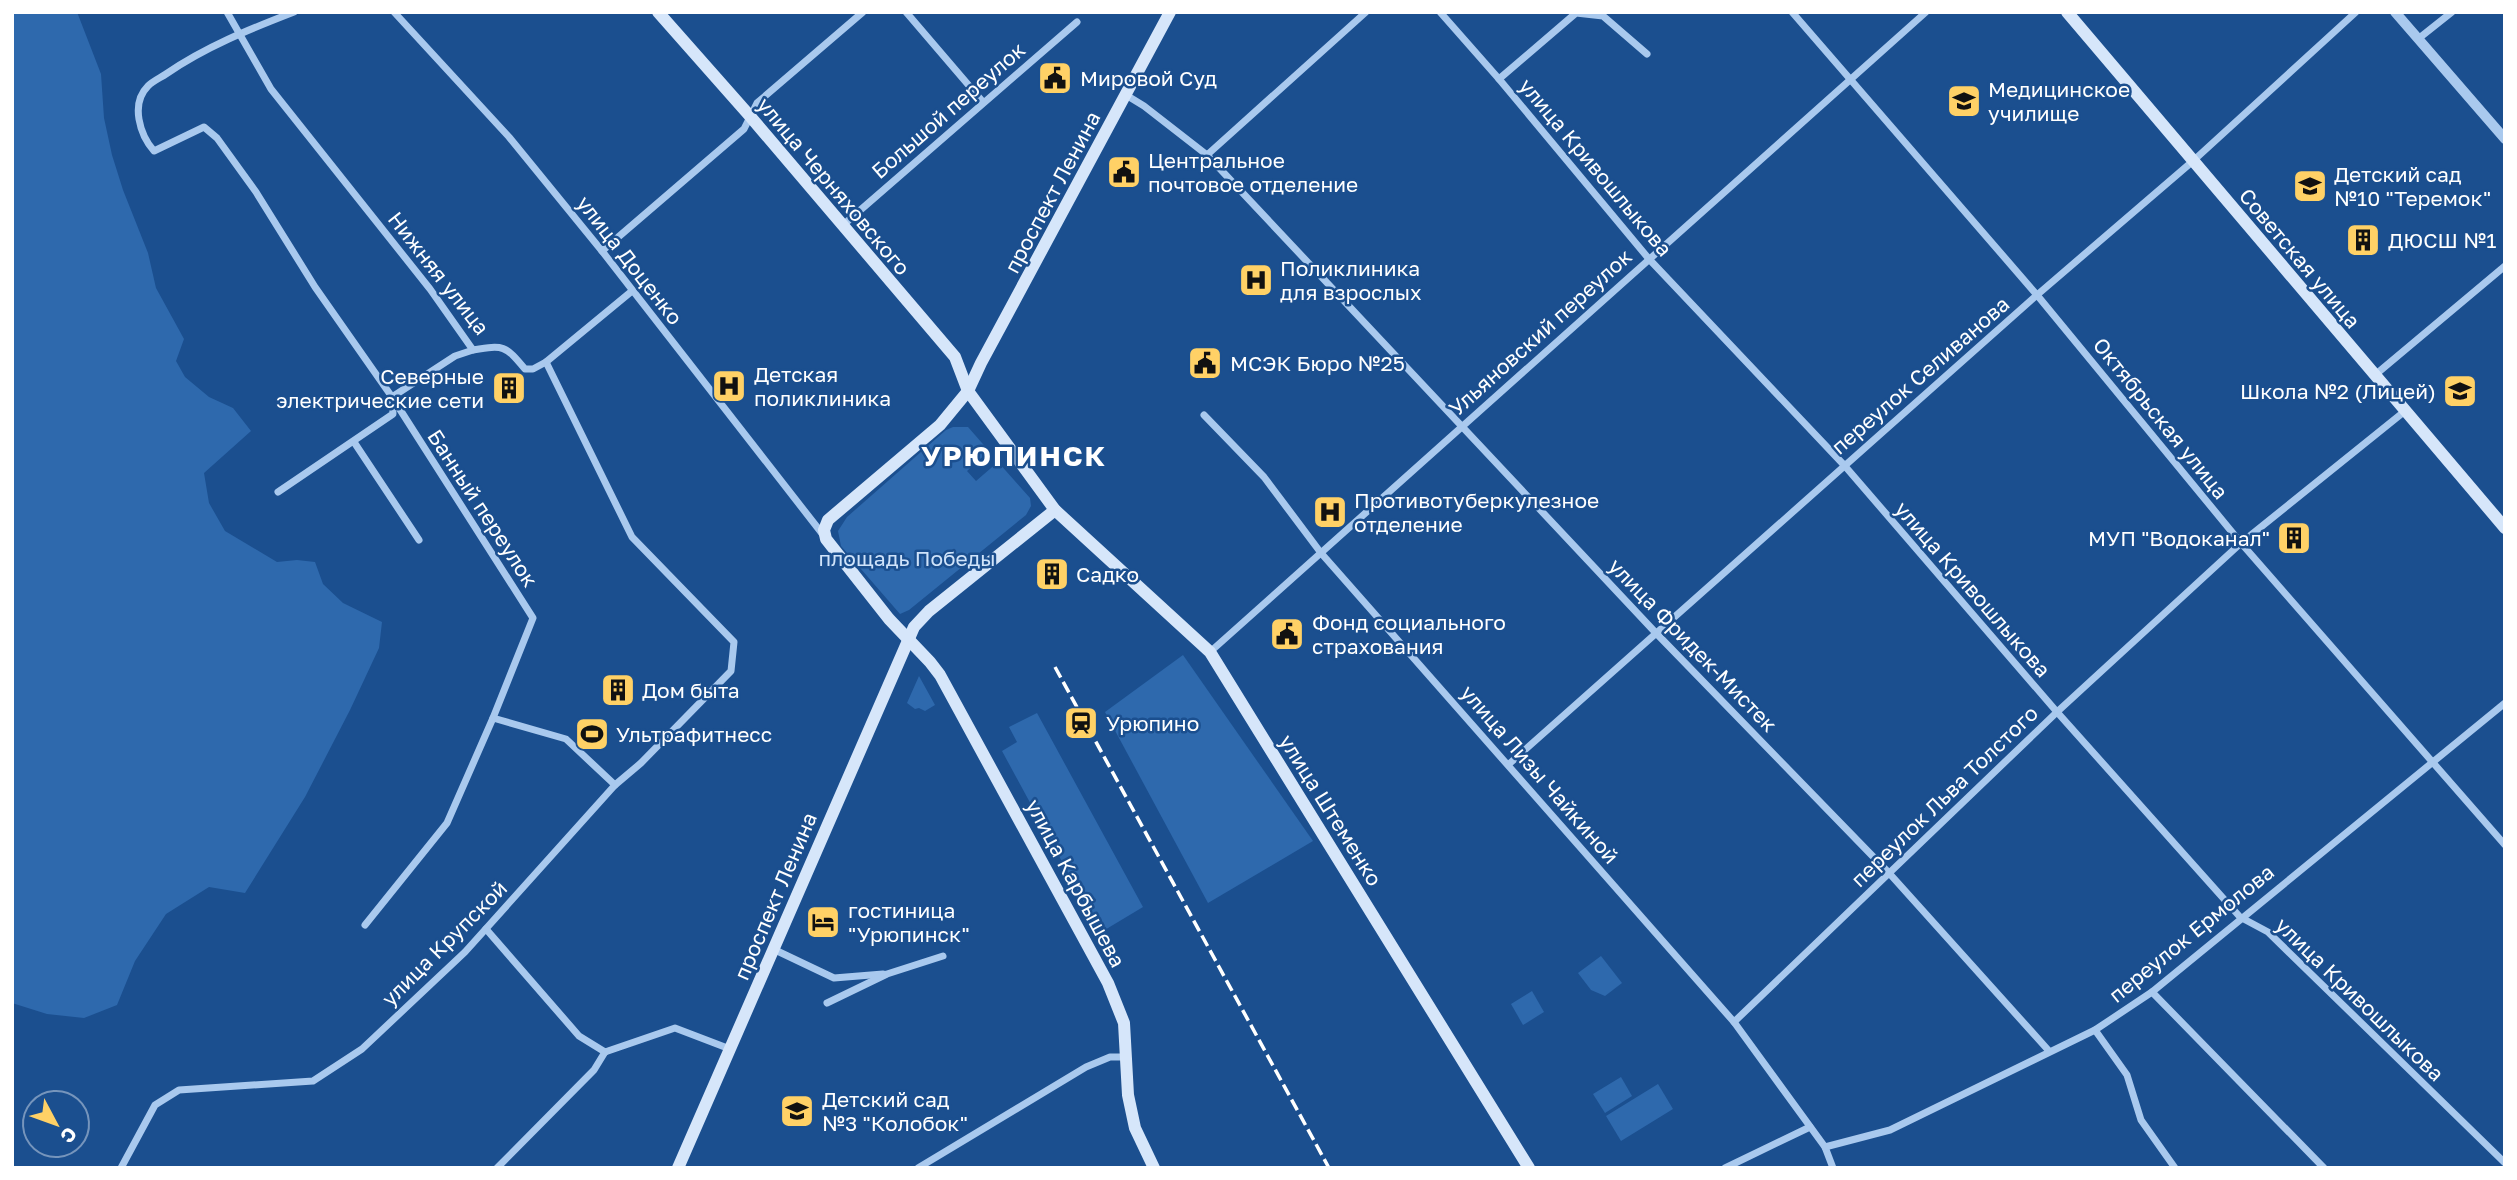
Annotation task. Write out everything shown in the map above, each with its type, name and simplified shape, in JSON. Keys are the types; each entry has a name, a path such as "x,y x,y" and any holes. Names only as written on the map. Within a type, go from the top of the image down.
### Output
{"main road":[{"name":"улица Черняховского","path":"658,12 954,357 968,391"},
{"name":"проспект Ленина","path":"968,391 1170,12"},
{"name":"Советская улица","path":"2067,12 2505,528"},
{"path":"968,391 1055,510 929,611 919,620 908,639 826,539 824,530 828,520 940,425 968,391"},
{"name":"улица Штеменко","path":"1055,510 1210,652 1529,1168"},
{"name":"проспект Ленина","path":"678,1168 908,639"},
{"name":"улица Карбышева","path":"908,639 940,675 1108,983 1124,1023 1128,1095 1135,1128 1154,1168"}],"street":[{"name":"Нижняя улица","path":"227,12 271,89 430,289 473,350 501,347 510,350 525,369 533,369 546,362"},
{"path":"239,34 294,12"},
{"name":"улица Доценко","path":"394,12 509,137 602,251 826,539"},
{"path":"602,251 744,129 757,103 863,12"},
{"path":"906,12 984,102"},
{"path":"1208,155 1366,12"},
{"name":"улица Кривошлыкова","path":"1440,12 1649,259 1844,466 2057,712 2241,917 2268,932 2505,1163"},
{"name":"Октябрьская улица","path":"1792,12 2037,295 2241,543 2505,845"},
{"name":"Ульяновский переулок","path":"1210,652 1926,12"},
{"name":"переулок Селиванова","path":"1508,764 2037,295 2193,161 2356,12"},
{"path":"2395,12 2505,139"},
{"path":"2418,39 2452,12"},
{"path":"1499,79 1576,13 1603,16 1647,54"},
{"name":"Большой переулок","path":"842,226 1077,22"},
{"name":"Банный переулок","path":"239,34 178,65 146,87 138,115 144,139 155,151 204,127 217,138 256,192 315,287 391,397 533,618 447,823 365,925"},
{"name":"улица Фридек-Мистек","path":"1126,95 1208,155 1655,632 1889,873 2049,1051"},
{"path":"2375,375 2505,266"},
{"path":"546,362 632,291"},
{"path":"278,492 393,414 391,397 455,356 473,350"},
{"name":"улица Крупской","path":"121,1168 155,1105 179,1090 313,1081 362,1049 486,929 615,785 641,763 731,671 734,642 632,537 546,362"},
{"name":"переулок Льва Толстого","path":"1734,1022 2057,712 2241,543 2405,411"},
{"name":"улица Лизы Чайкиной","path":"1204,415 1264,477 1321,553 1734,1022 1825,1147 1833,1168"},
{"path":"354,442 419,540"},
{"name":"переулок Ермолова","path":"1825,1147 1890,1130 2095,1030 2152,992 2505,703"},
{"path":"493,718 566,739 615,785"},
{"path":"486,929 579,1036 605,1052"},
{"path":"773,949 834,978 887,974"},
{"path":"827,1003 887,974 943,956"},
{"path":"2152,992 2324,1168"},
{"path":"497,1168 594,1070 605,1052 675,1028 730,1049"},
{"path":"2095,1030 2127,1075 2141,1120 2175,1168"},
{"path":"919,1168 1086,1066 1110,1057 1126,1057"},
{"path":"1725,1168 1810,1127"}],"green space":[{"path":"12,12 77,12 101,74 104,118 123,190 148,253 156,288 184,339 176,361 185,377 209,397 233,408 251,431 204,473 209,503 225,531 277,562 315,562 323,584 343,603 382,622 379,648 350,710 305,797 245,893 209,887 166,914 135,961 117,1005 84,1018 47,1014 12,1003"},
{"name":"площадь Победы","path":"968,427 989,451 967,471 976,481 998,462 1030,498 1031,506 1026,515 909,610 900,614 841,546 838,531 847,517 946,430"},
{"path":"1183,655 1313,841 1208,903 1105,712"},
{"path":"919,676 935,705 925,711 915,709 907,703"},
{"path":"1037,713 1143,907 1098,934 1092,917 1002,751 1017,742 1009,727"},
{"path":"1601,956 1622,983 1605,996 1591,990 1578,973"},
{"path":"1532,991 1544,1012 1523,1025 1511,1004"},
{"path":"1621,1077 1632,1096 1605,1113 1593,1094"},
{"path":"1658,1084 1673,1109 1621,1141 1606,1116"}],"railway":[{"path":"1055,667 1329,1168"}],"place":[{"name":"Мировой Суд","path":"1055,78"},
{"name":"Медицинское училище","path":"1964,101"},
{"name":"Центральное почтовое отделение","path":"1124,172"},
{"name":"Детский сад №10 \"Теремок\"","path":"2310,186"},
{"name":"ДЮСШ №1","path":"2363,240"},
{"name":"Поликлиника для взрослых","path":"1256,280"},
{"name":"МСЭК Бюро №25","path":"1205,363"},
{"name":"Детская поликлиника","path":"729,386"},
{"name":"Северные электрические сети","path":"509,388"},
{"name":"Школа №2 (Лицей)","path":"2460,391"},
{"name":"Противотуберкулезное отделение","path":"1330,512"},
{"name":"МУП \"Водоканал\"","path":"2294,538"},
{"name":"Садко","path":"1052,574"},
{"name":"Фонд социального страхования","path":"1287,634"},
{"name":"Дом быта","path":"618,690"},
{"name":"Урюпино","path":"1081,723"},
{"name":"Ультрафитнесс","path":"592,734"},
{"name":"гостиница \"Урюпинск\"","path":"823,922"},
{"name":"Детский сад №3 \"Колобок\"","path":"797,1111"}],"district":[{"name":"УРЮПИНСК","path":"1014,455"}]}
